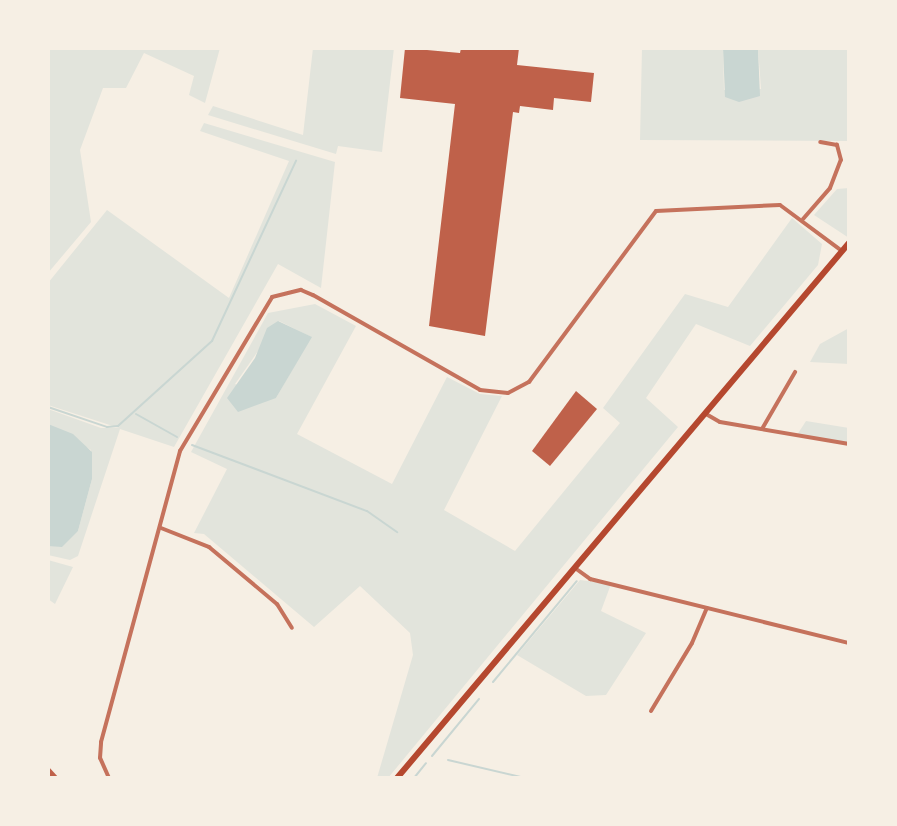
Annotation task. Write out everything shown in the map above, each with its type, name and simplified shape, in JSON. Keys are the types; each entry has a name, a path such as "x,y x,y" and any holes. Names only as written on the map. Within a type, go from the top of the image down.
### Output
{"main road":[{"path":"397,778 573,566 847,246"}],"street":[{"path":"803,219 830,188 841,160 837,145 820,142"},
{"path":"109,778 100,758 101,742 180,451 279,293 313,295 480,390 508,393 529,382 656,211 780,205 847,246"},
{"path":"762,429 795,372"},
{"path":"705,412 720,422 849,444"},
{"path":"161,528 209,547 277,604 292,628"},
{"path":"573,566 590,579 849,643"},
{"path":"651,711 692,643 707,608"}],"shaded area":[{"path":"48,48 220,48 205,103 189,95 194,76 144,53 126,88 103,88 80,150 91,222 48,273"},
{"path":"313,48 394,48 382,152 338,146 336,154 208,115 213,106 303,135"},
{"path":"642,48 723,48 724,90 761,89 758,48 849,48 849,141 640,140"},
{"path":"723,48 758,48 760,96 739,102 725,97"},
{"path":"204,123 335,162 321,288 278,264 174,447 120,429 78,556 70,560 48,555 48,546 78,531 92,479 91,450 48,424 48,409 101,428 119,428 48,405 48,283 107,210 229,298 289,161 200,131"},
{"path":"849,188 849,238 814,215 837,189"},
{"path":"792,218 822,244 818,265 750,346 696,324 646,398 678,427 388,778 377,778 413,655 410,633 360,586 314,627 204,534 194,533 227,469 191,452 268,313 315,304 356,326 297,434 392,484 447,377 480,394 502,396 444,510 515,551 620,423 603,408 685,294 728,307","holes":["279,321 311,337 276,398 235,384"]},
{"path":"278,321 312,337 276,398 238,412 227,398 255,358 267,328"},
{"path":"849,328 849,364 810,362 820,344"},
{"path":"806,421 849,428 849,444 797,435"},
{"path":"48,424 73,434 92,452 92,479 78,531 62,547 48,546"},
{"path":"48,560 73,567 55,604 48,599"},
{"path":"580,580 611,584 601,611 646,633 606,695 586,696 517,655"}],"building":[{"path":"405,48 460,53 461,48 519,48 517,65 594,73 591,102 554,98 553,110 520,106 519,113 513,112 485,336 429,326 455,104 400,98"},
{"path":"576,391 597,409 550,466 532,451"},
{"path":"48,766 59,778 48,778"}],"waterway":[{"path":"48,407 107,427 118,426 212,341 296,161"},
{"path":"136,414 177,437"},
{"path":"192,445 367,511 397,532"},
{"path":"493,682 577,581"},
{"path":"432,756 479,699"},
{"path":"448,760 525,778"},
{"path":"414,778 426,763"}]}
